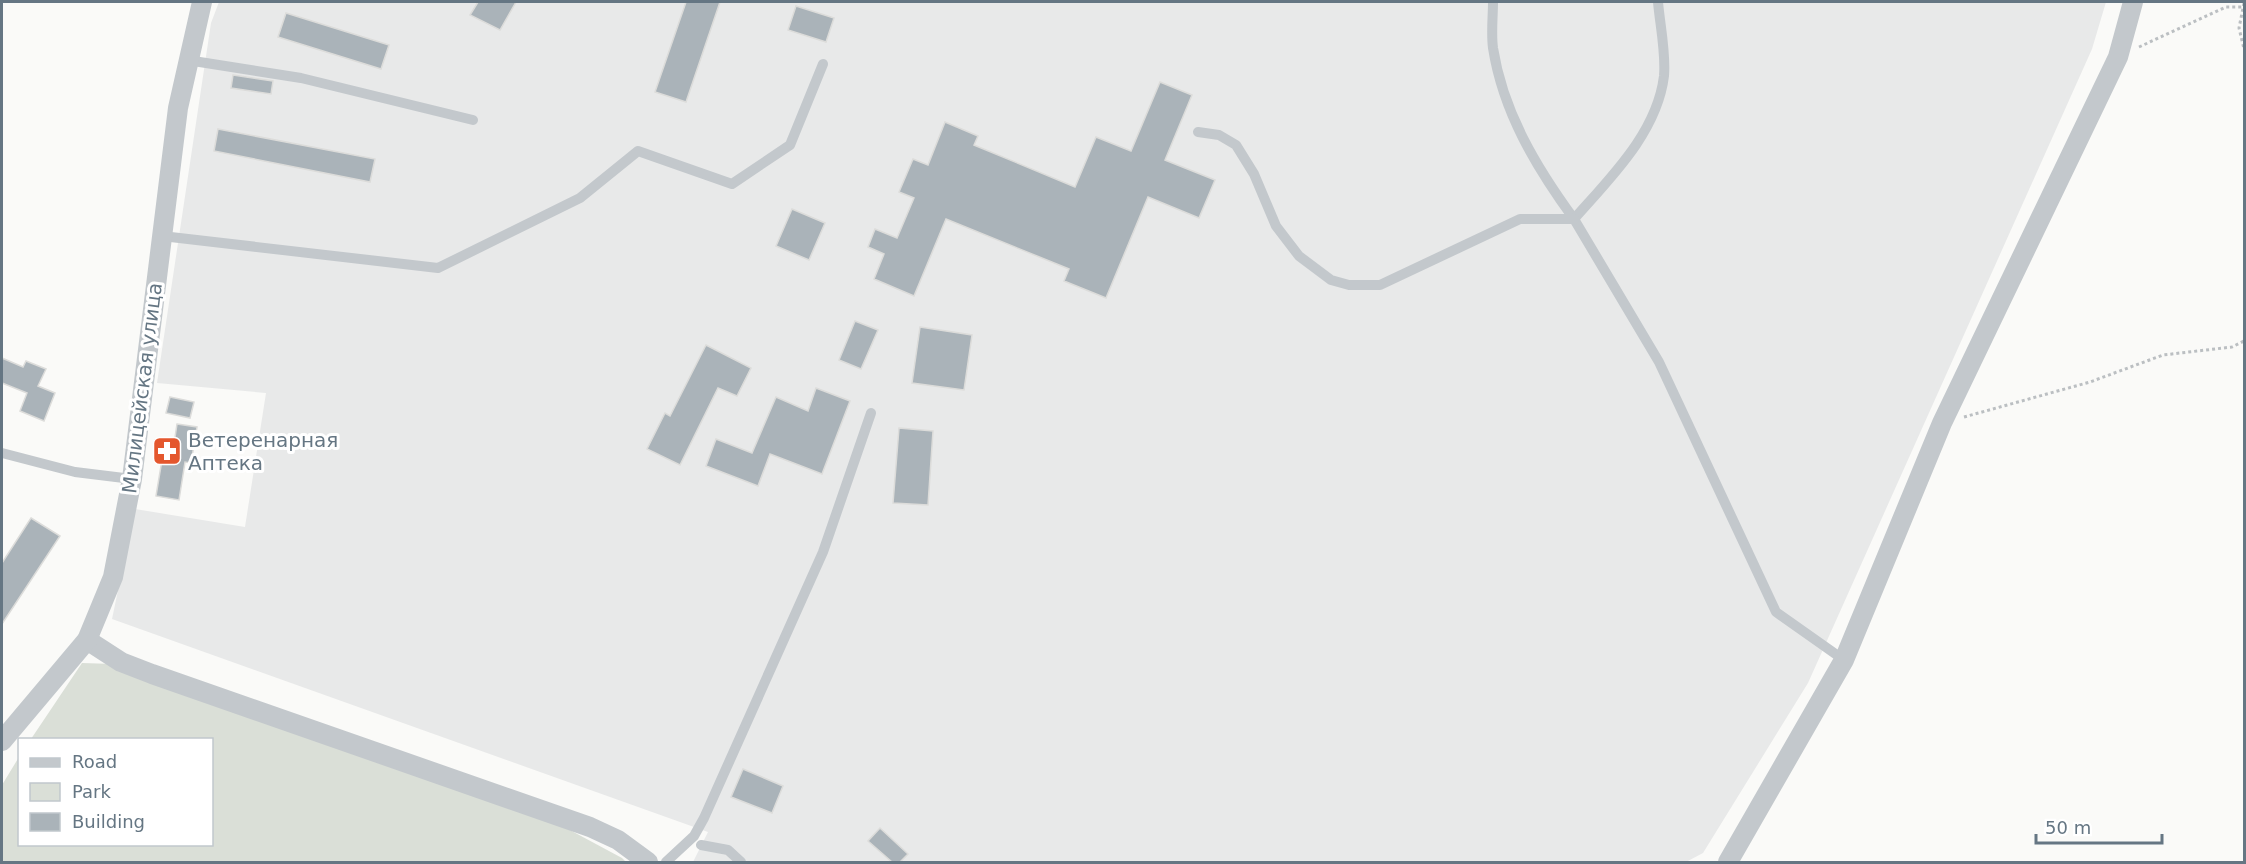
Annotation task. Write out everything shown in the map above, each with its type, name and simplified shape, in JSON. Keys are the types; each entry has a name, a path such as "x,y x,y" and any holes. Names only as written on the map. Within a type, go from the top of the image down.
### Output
{"street":[{"name":"Милицейская улица","path":"3,736 87,640 113,577 132,479 178,108 187,60 202,2"},
{"path":"1728,862 1844,660 1942,423 2118,57 2133,2"},
{"path":"87,640 121,662 152,674 590,827 618,840 648,862"}],"lane":[{"path":"1493,2 1493,46 1506,102 1547,182 1574,219 1659,362 1776,612 1844,660"},
{"path":"1197,132 1219,135 1236,145 1254,174 1276,226 1299,256 1331,280 1348,285 1380,285 1520,219 1574,219 1635,148 1658,101 1664,74 1658,2"},
{"path":"187,60 301,78 473,120"},
{"path":"162,236 438,268 579,198 638,151 732,184 790,145 823,64"},
{"path":"666,862 694,836 704,818 823,552 871,413"},
{"path":"2,453 75,472 132,479"},
{"path":"701,845 728,850 741,862"}],"path":[{"path":"2118,57 2226,7 2244,6 2239,28 2244,50"},
{"path":"1942,423 2090,382 2163,355 2232,347 2244,341"}],"shaded area":[{"path":"219,2 2106,2 2092,49 1808,683 1703,853 1686,862 693,862 708,832 112,619 135,509 245,527 266,393 157,383 211,23"}],"green space":[{"path":"82,663 114,664 568,829 626,862 2,862 2,785 18,759 18,846 213,846 213,738 32,738"}],"building":[{"path":"478,2 516,2 500,30 470,15"},
{"path":"686,2 720,2 686,102 655,92"},
{"path":"796,6 834,18 826,42 788,30"},
{"path":"286,13 389,45 381,69 278,37"},
{"path":"233,75 273,81 271,94 231,88"},
{"path":"1160,82 1192,95 1165,160 1215,180 1199,218 1148,197 1106,298 1064,281 1069,269 946,219 914,296 874,279 884,254 868,247 875,229 897,238 914,198 899,192 913,159 928,165 945,122 978,136 974,145 1075,187 1096,137 1131,151"},
{"path":"218,129 375,159 370,182 214,151"},
{"path":"792,209 825,223 809,260 776,246"},
{"path":"855,321 878,330 861,369 839,360"},
{"path":"920,327 972,335 964,390 912,383"},
{"path":"706,345 751,368 737,396 718,388 680,465 647,449 665,413 670,416"},
{"path":"2,358 23,367 26,361 46,369 38,386 55,393 44,421 20,411 27,393 2,383"},
{"path":"816,388 850,401 822,474 770,454 758,486 706,466 716,439 752,453 776,397 808,411"},
{"path":"170,397 194,402 190,418 166,413"},
{"path":"177,424 197,427 191,463 185,462 179,500 156,496 165,442 174,444"},
{"path":"899,428 933,431 928,505 893,503"},
{"path":"31,518 60,536 2,624 2,563"},
{"path":"743,769 783,786 772,813 731,797"},
{"path":"880,828 908,854 900,862 892,862 868,841"}],"place":[{"name":"Ветеренарная Аптека","path":"167,451"}]}
